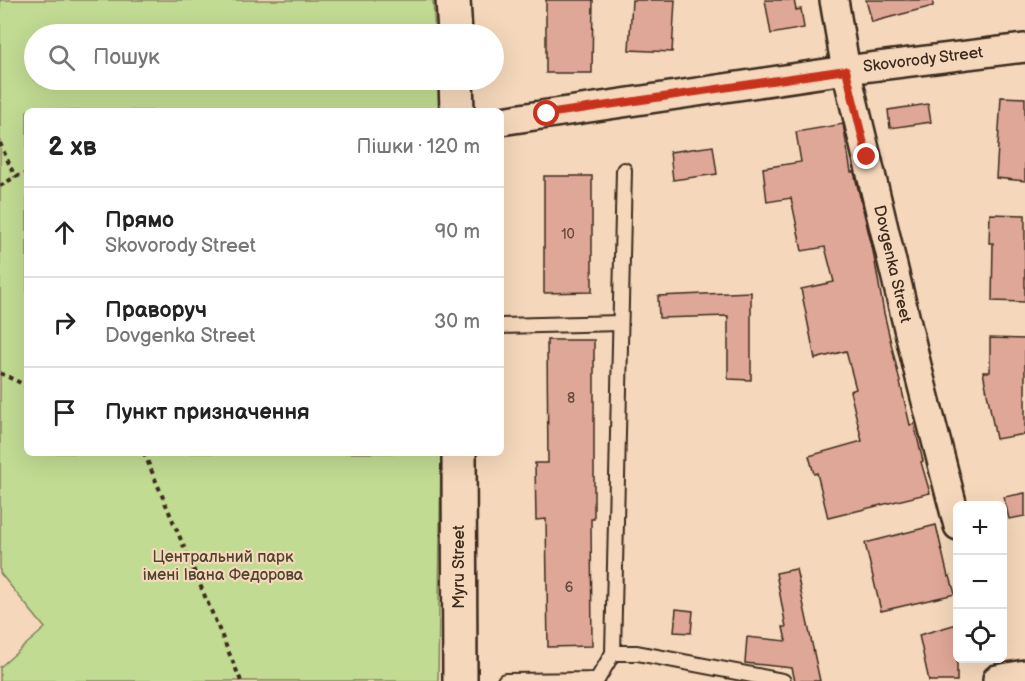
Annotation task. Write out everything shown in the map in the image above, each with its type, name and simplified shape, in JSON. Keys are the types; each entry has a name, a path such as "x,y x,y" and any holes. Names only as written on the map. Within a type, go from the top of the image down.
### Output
{"main road":[{"path":"453,0 454,24"},
{"path":"456,90 457,108"},
{"name":"Myru Street","path":"459,456 460,681"}],"street":[{"name":"Dovgenka Street","path":"834,0 846,70 953,510"},
{"name":"Skovorody Street","path":"504,121 846,70 1025,48"},
{"path":"995,673 1025,674"}],"lane":[{"path":"505,681 597,680 613,653 624,170"},
{"path":"504,326 620,323"},
{"path":"613,653 637,653 783,681"}],"path":[{"path":"0,143 15,177"},
{"path":"0,186 24,174"},
{"path":"0,373 24,385"},
{"path":"145,456 241,681"}],"green space":[{"name":"Центральний парк імені Івана Федорова","path":"0,0 433,0 434,24 24,24 24,90 440,90 441,108 24,108 24,456 441,456 438,681 0,681 0,667 45,628 0,573"}],"building":[{"path":"546,0 593,0 592,73 546,73"},
{"path":"632,0 675,0 672,52 629,50"},
{"path":"765,0 794,0 796,10 801,9 804,28 771,34"},
{"path":"866,0 933,0 933,6 872,22"},
{"path":"1001,97 1025,98 1025,181 996,178"},
{"path":"928,104 931,122 890,128 888,110"},
{"path":"843,124 851,172 854,172 873,251 884,313 910,425 914,424 930,493 828,518 817,473 814,474 809,456 862,441 850,391 856,389 846,351 815,359 801,289 834,282 825,247 802,251 791,198 767,202 763,168 801,162 796,132"},
{"path":"713,146 717,174 673,180 670,152"},
{"path":"544,176 592,176 592,292 544,293"},
{"path":"990,214 1025,215 1025,302 992,301 993,243 989,243"},
{"path":"751,292 751,380 728,379 728,316 659,318 658,296"},
{"path":"990,338 1025,339 1025,434 996,439 983,372 990,372"},
{"path":"547,340 594,340 594,519 591,519 592,646 548,647 546,519 536,520 535,463 548,463"},
{"path":"1025,493 1025,516 1009,519 1007,501 1004,497"},
{"path":"936,525 948,577 950,576 953,587 953,594 881,611 865,543"},
{"path":"796,569 820,681 795,681 792,668 745,663 747,637 786,641 783,627 786,627 776,573"},
{"path":"676,609 693,611 691,633 674,632"},
{"path":"953,625 953,663 957,663 957,681 929,681 919,635"}],"route":[{"path":"547,114 846,70 867,157"}]}
